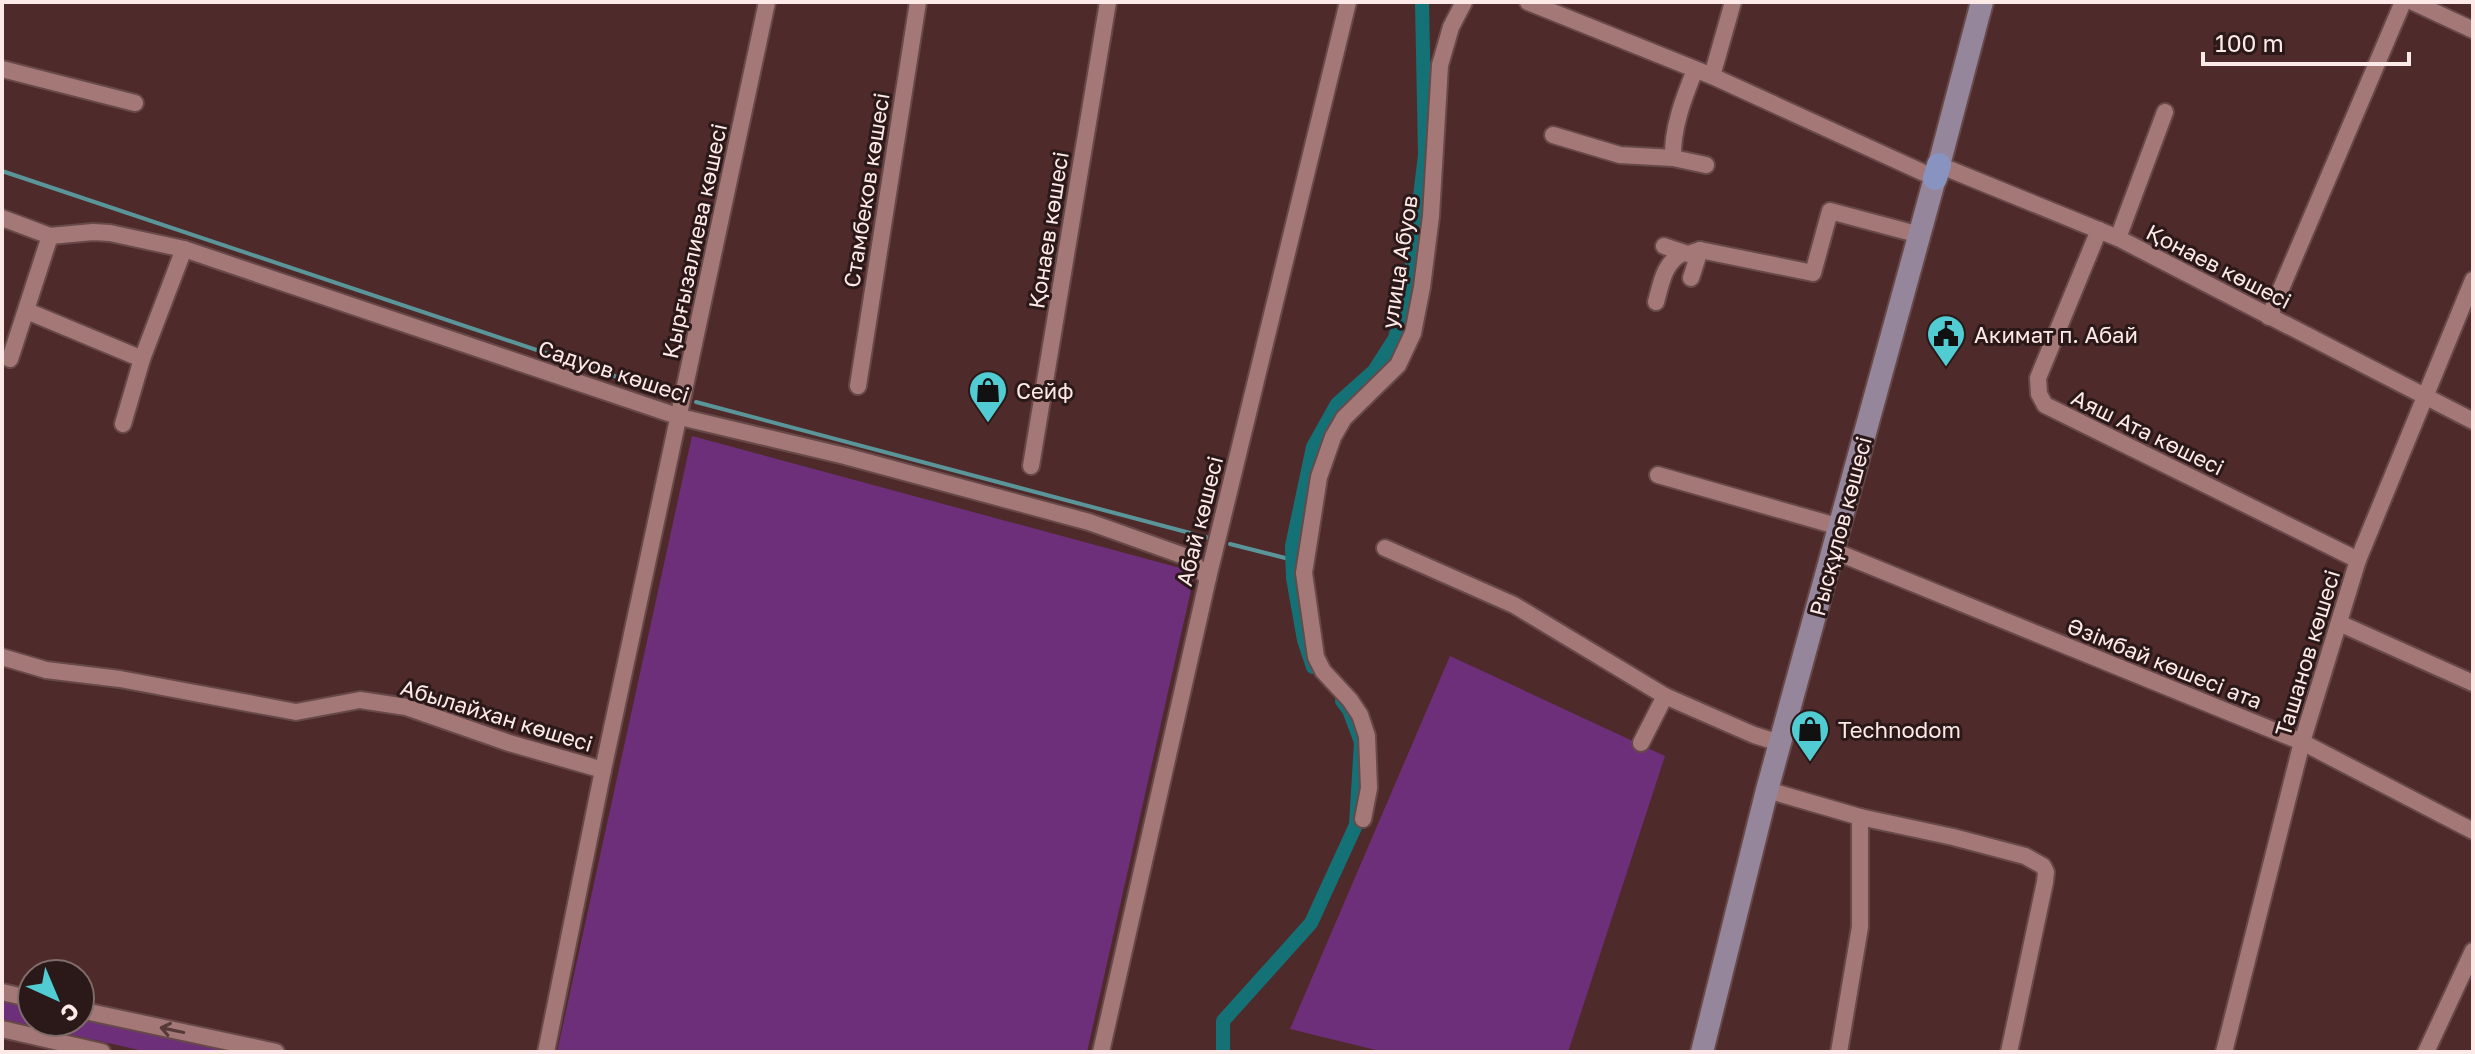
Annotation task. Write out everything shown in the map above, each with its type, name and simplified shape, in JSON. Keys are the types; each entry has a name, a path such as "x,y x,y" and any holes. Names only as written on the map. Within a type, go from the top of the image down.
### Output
{"main road":[{"name":"Рысқұлов көшесі","path":"1702,1052 1767,790 1982,2"}],"street":[{"name":"Қырғызалиева көшесі","path":"603,770 767,2"},
{"name":"Стамбеков көшесі","path":"858,386 918,2"},
{"name":"Қонаев көшесі","path":"1031,466 1108,2"},
{"name":"Абай көшесі","path":"1101,1052 1208,578 1348,2"},
{"name":"улица Абуов","path":"1363,819 1369,788 1367,736 1360,715 1323,671 1316,657 1304,573 1319,477 1333,437 1344,418 1398,365 1413,333 1431,216 1440,65 1451,27 1464,2"},
{"path":"1712,76 1733,2"},
{"path":"2269,317 2403,2"},
{"path":"2413,2 2473,30"},
{"name":"Қонаев көшесі","path":"1536,3 1937,171 2118,238 2473,421"},
{"path":"2,69 135,103"},
{"path":"1673,158 1672,145 1684,96 1695,70"},
{"path":"2118,238 2165,112"},
{"path":"1553,135 1620,155 1673,158 1706,165"},
{"path":"1664,246 1683,253 1693,254 1700,250 1813,273 1830,211 1920,235"},
{"name":"Садуов көшесі","path":"2,218 50,236 110,233 184,249 680,417 831,453 1089,522 1187,557 1208,578"},
{"name":"Аяш Ата көшесі","path":"2099,230 2038,378 2039,394 2045,405 2358,560"},
{"path":"10,359 50,236"},
{"path":"123,424 142,359 184,249"},
{"path":"1691,278 1700,250"},
{"path":"1656,302 1666,270 1683,253"},
{"name":"Ташанов көшесі","path":"2224,1052 2302,742 2358,560 2473,280"},
{"path":"27,311 142,359"},
{"path":"1658,475 1840,527"},
{"path":"1385,548 1514,605 1665,696 1744,731 1780,743"},
{"name":"Әзімбай көшесі ата","path":"1834,551 2302,742 2473,831"},
{"path":"2339,623 2473,683"},
{"name":"Абылайхан көшесі","path":"2,657 46,670 120,679 296,712 360,700 406,707 509,743 603,770 546,1052"},
{"path":"1641,743 1665,696"},
{"path":"1767,790 1860,817 1982,844 2025,856 2043,866 2045,882 2009,1052"},
{"path":"1839,1052 1860,927 1860,817"},
{"path":"2426,1052 2473,951"},
{"path":"96,1013 276,1052"},
{"path":"2,1029 102,1052"}],"shaded area":[{"path":"692,436 1195,572 1087,1052 557,1052"},
{"path":"1450,656 1665,756 1568,1052 1384,1052 1290,1029"},
{"path":"2,997 16,1000 16,1022 2,1019"},
{"path":"96,1019 249,1052 148,1052 86,1038 96,1038"}],"waterway":[{"path":"1313,667 1304,640 1293,578 1292,546 1313,447 1337,404 1374,371 1395,338 1410,279 1425,155 1422,2"},
{"path":"2,171 674,396"},
{"path":"696,402 1209,538"},
{"path":"1230,544 1293,560"},
{"path":"1223,1052 1223,1021 1311,923 1356,825 1361,742 1349,710 1342,701"}],"place":[{"name":"Акимат п. Абай","path":"1946,368"},
{"name":"Сейф","path":"988,424"},
{"name":"Technodom","path":"1810,763"}]}
